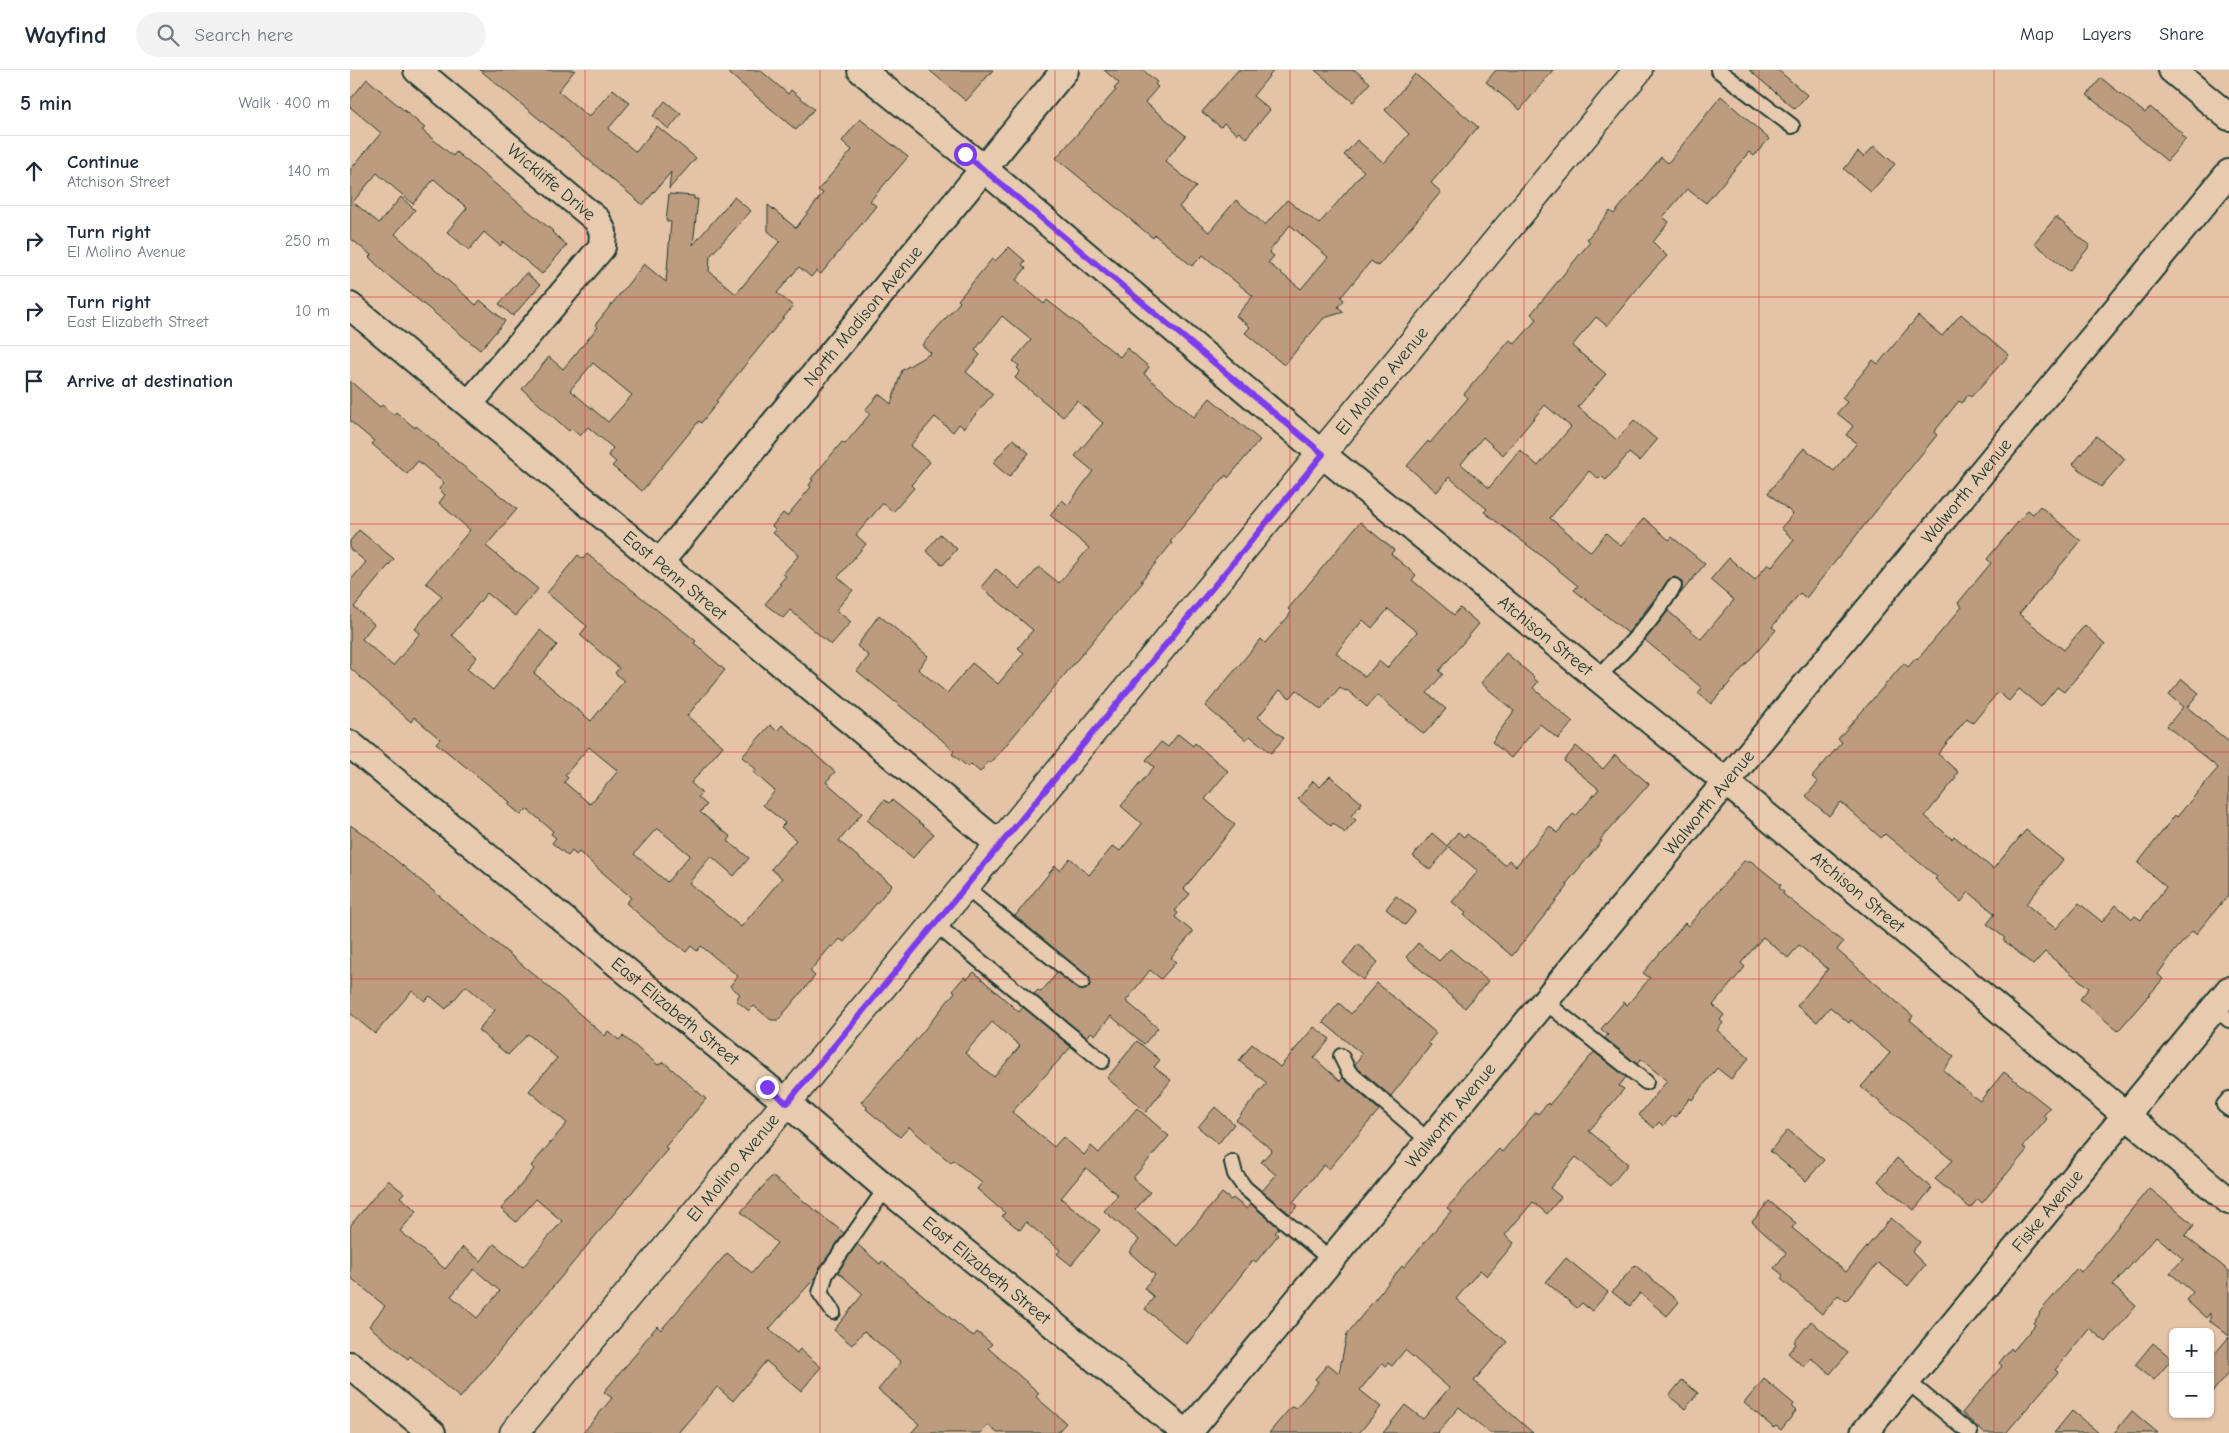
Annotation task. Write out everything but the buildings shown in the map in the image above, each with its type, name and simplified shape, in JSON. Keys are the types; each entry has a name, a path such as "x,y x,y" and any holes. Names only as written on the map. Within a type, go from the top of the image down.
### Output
{"street":[{"name":"Wickliffe Drive","path":"417,70 597,220 603,232 602,247 468,404"},
{"name":"Atchison Street","path":"861,70 984,169 1323,454 1726,782 2229,1201"},
{"name":"North Madison Avenue","path":"660,562 1065,70"},
{"name":"El Molino Avenue","path":"514,1433 1638,70"},
{"path":"2172,70 2229,117"},
{"name":"Walworth Avenue","path":"1187,1433 1332,1261 2229,173"},
{"name":"East Penn Street","path":"350,306 1000,844"},
{"name":"East Elizabeth Street","path":"350,744 787,1103 886,1188 1187,1433"},
{"name":"Fiske Avenue","path":"1864,1433 2127,1115 2224,1006"},
{"path":"350,1365 432,1433"}],"lane":[{"path":"1718,70 1792,126"},
{"path":"1597,678 1634,642 1661,608 1674,586"},
{"path":"965,887 1082,982"},
{"path":"935,924 1102,1061"},
{"path":"1544,1002 1646,1082"},
{"path":"1342,1056 1349,1072 1429,1141"},
{"path":"2229,1099 2224,1105 2229,1109"},
{"path":"1232,1162 1235,1174 1245,1188 1332,1261"},
{"path":"834,1312 820,1293 826,1274 886,1188"},
{"path":"1907,1381 1970,1433"}],"route":[{"path":"767,1087 787,1103 1323,454 965,154"}]}
